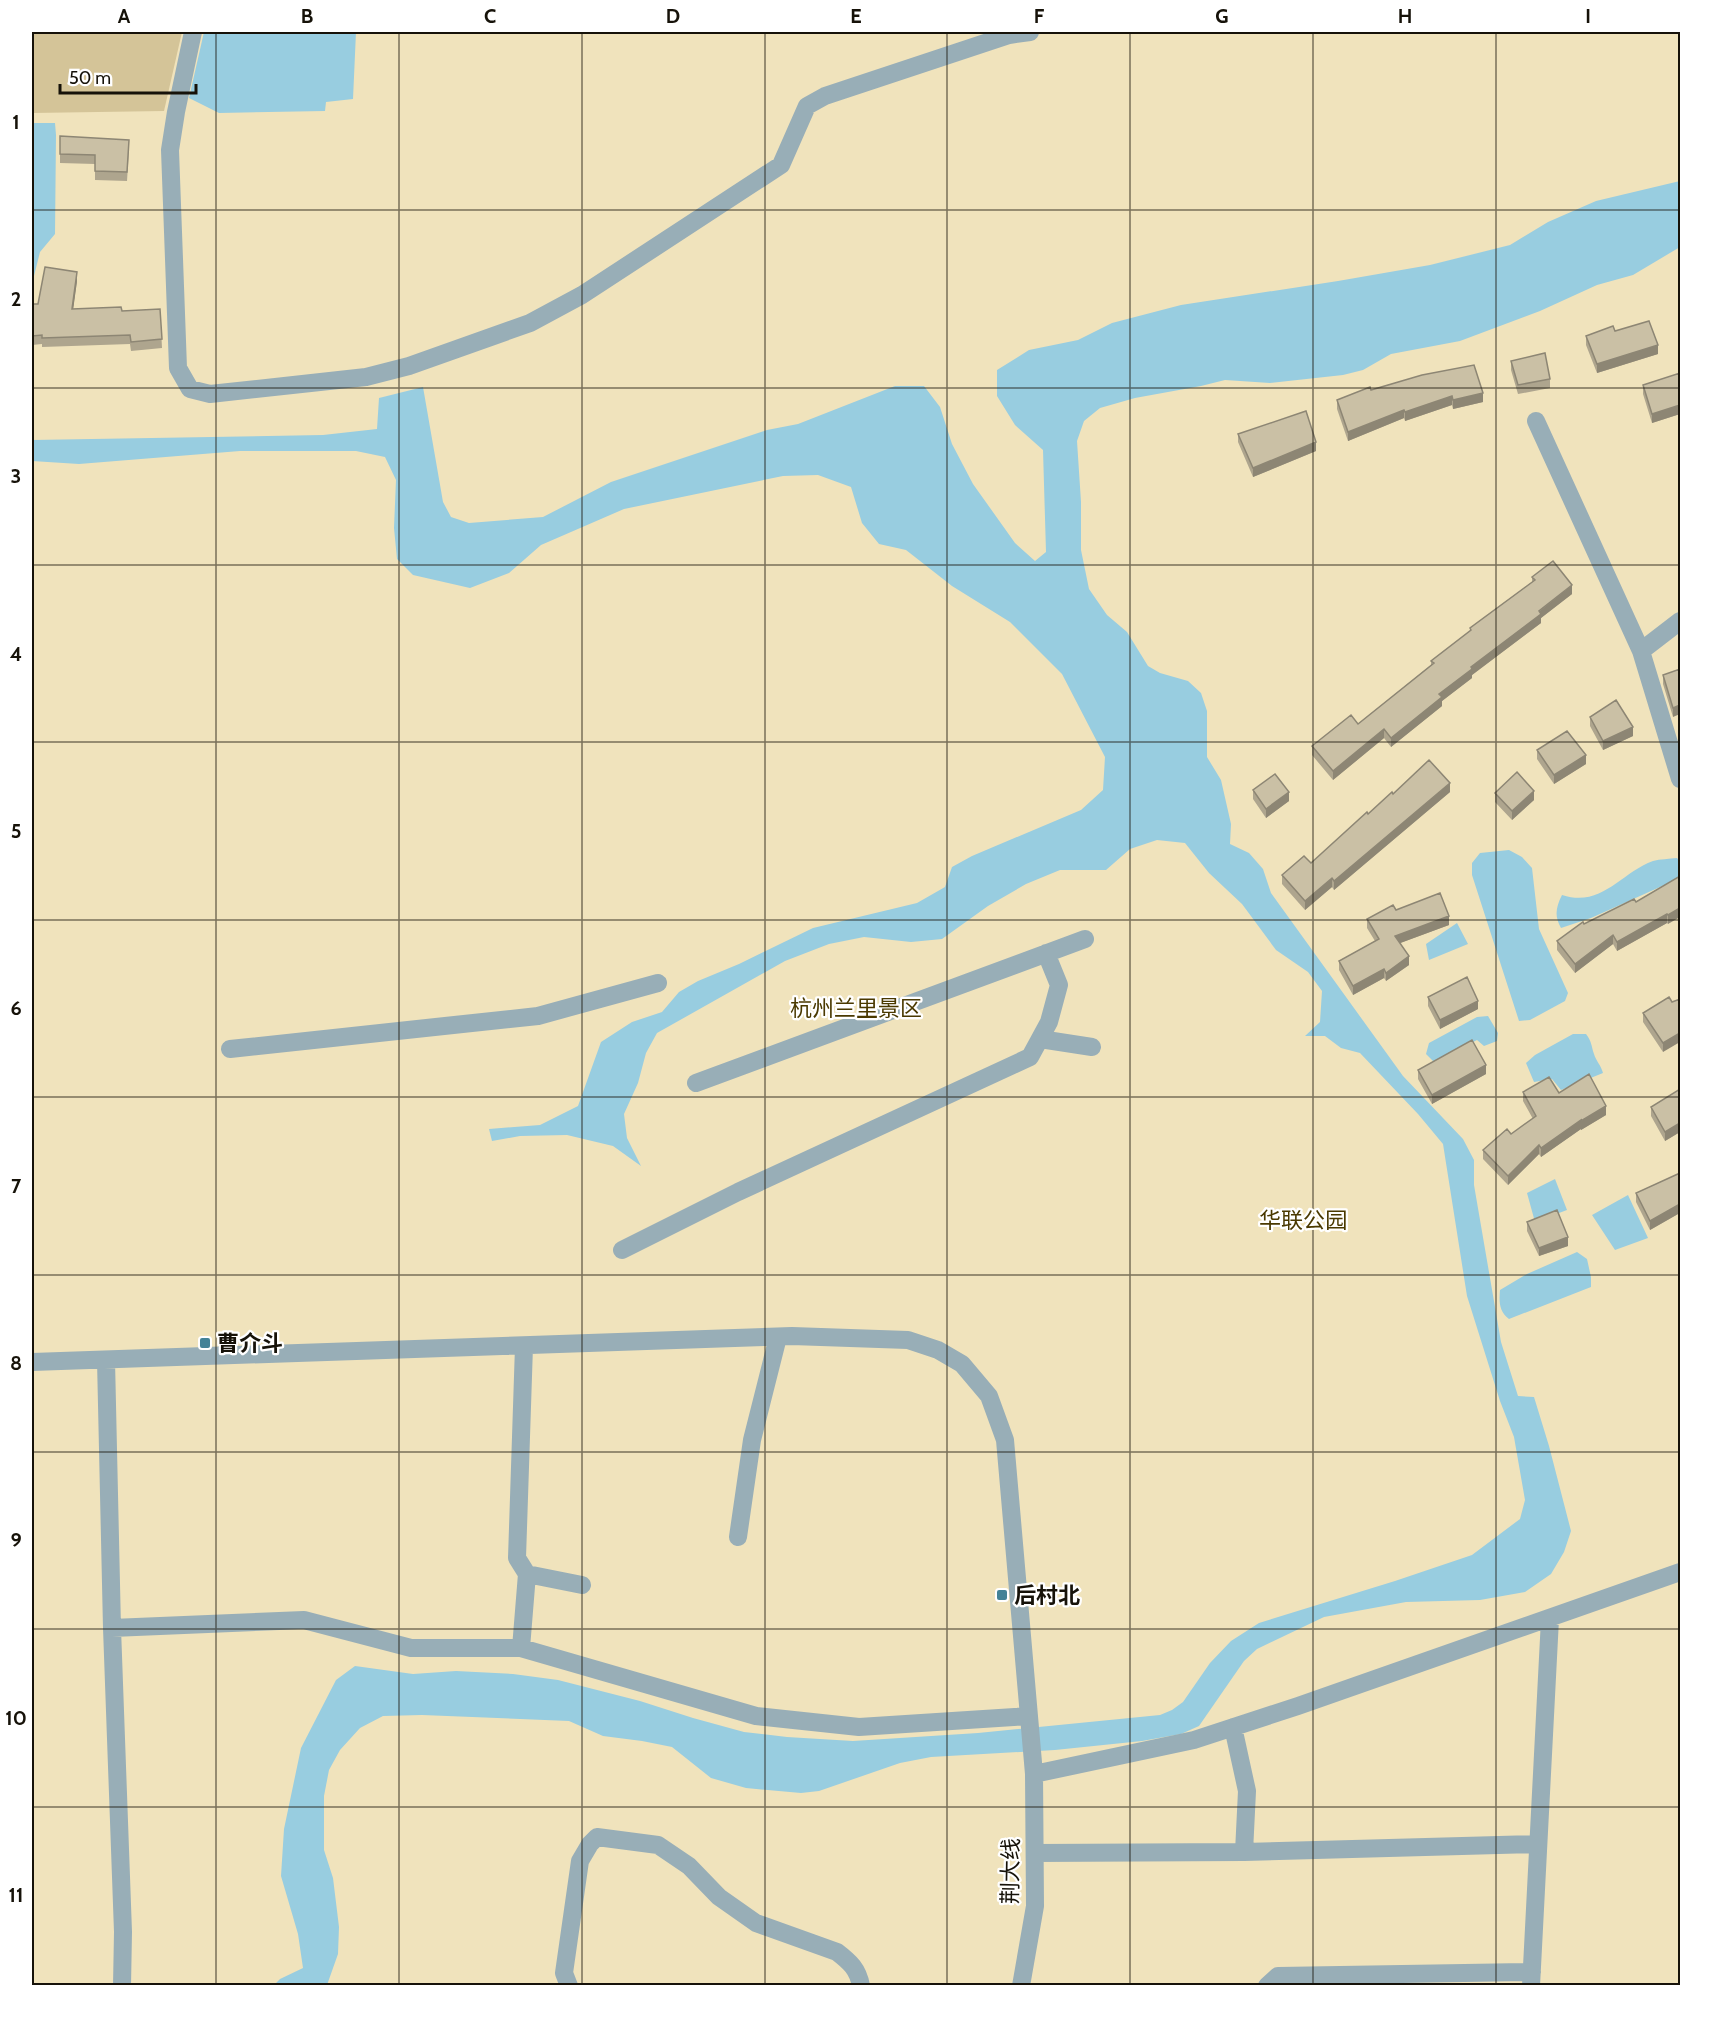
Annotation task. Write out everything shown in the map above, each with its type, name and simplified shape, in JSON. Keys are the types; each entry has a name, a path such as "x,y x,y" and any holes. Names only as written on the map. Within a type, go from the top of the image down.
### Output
{"street":[{"path":"193,32 170,150 178,368 190,389 210,394 366,377 409,366 530,323 582,295 781,165 807,106 825,96 846,89 1009,35 1030,32"},
{"path":"1536,421 1641,651 1680,779"},
{"path":"1641,651 1680,621"},
{"path":"696,1083 1085,939"},
{"path":"622,1250 738,1192 1030,1057 1049,1022 1059,986 1046,953"},
{"path":"230,1049 538,1016 658,983"},
{"path":"1040,1039 1092,1047"},
{"path":"738,1537 752,1440 778,1337"},
{"name":"荆大线","path":"32,1362 778,1337 908,1340 938,1350 962,1364 989,1396 1005,1440 1034,1765 1035,1906 1021,1986"},
{"path":"521,1648 526,1574 516,1558 524,1346"},
{"path":"106,1360 112,1628 123,1932 122,1986"},
{"path":"1034,1765 1194,1740 1550,1619 1680,1572"},
{"path":"526,1574 582,1585"},
{"path":"1267,1986 1278,1976 1531,1979 1550,1619"},
{"path":"112,1628 304,1620 411,1648 521,1648 756,1716 859,1726 1029,1716"},
{"path":"1233,1727 1247,1791 1244,1852"},
{"path":"569,1986 564,1973 580,1861 597,1837 658,1845 689,1866 719,1897 756,1923 837,1952 849,1960 859,1973 861,1986"},
{"path":"1035,1853 1244,1852 1538,1844"}],"green space":[{"name":"杭州兰里景区","path":"32,32 1680,32 1680,1985 32,1985"}],"shaded area":[{"path":"32,32 182,32 164,111 32,113"}],"water":[{"path":"204,32 356,32 353,99 326,102 325,111 219,113 189,98"},
{"path":"32,123 55,123 56,135 55,234 40,252 32,284"},
{"path":"1680,181 1680,247 1633,275 1597,285 1540,311 1460,341 1391,354 1363,370 1343,375 1270,383 1225,380 1135,398 1100,408 1084,421 1077,441 1081,550 1089,589 1107,615 1127,632 1148,666 1160,673 1188,681 1201,693 1207,711 1207,757 1221,780 1231,824 1230,844 1249,853 1263,869 1271,893 1403,1076 1463,1139 1474,1160 1474,1185 1501,1342 1518,1396 1534,1397 1571,1531 1564,1552 1551,1574 1525,1592 1480,1600 1406,1602 1324,1617 1257,1649 1244,1661 1199,1726 1181,1734 1142,1741 1055,1750 931,1757 900,1763 819,1791 801,1793 746,1788 711,1778 672,1747 603,1736 569,1721 422,1715 383,1716 360,1728 340,1750 329,1770 324,1796 324,1850 333,1878 339,1927 338,1954 327,1985 274,1985 280,1979 303,1968 298,1934 281,1876 284,1829 301,1748 336,1680 355,1666 413,1674 456,1671 513,1674 558,1680 640,1701 744,1732 787,1737 853,1741 978,1733 1160,1715 1183,1702 1210,1663 1231,1641 1259,1623 1472,1555 1520,1519 1525,1500 1514,1437 1500,1401 1467,1296 1443,1144 1360,1053 1341,1048 1325,1036 1305,1036 1320,1022 1322,991 1308,972 1276,950 1242,904 1209,873 1185,843 1157,840 1130,849 1106,870 1060,870 1026,884 988,906 942,939 911,942 864,937 829,944 785,961 657,1033 646,1053 638,1083 624,1114 627,1138 641,1166 613,1146 567,1135 520,1136 492,1141 489,1129 540,1125 578,1106 601,1042 632,1022 662,1012 679,992 698,981 813,928 917,903 945,887 952,867 972,856 1081,810 1103,790 1105,757 1062,674 1010,622 952,586 906,550 879,544 862,523 851,487 818,475 783,476 624,509 541,545 509,573 470,588 413,575 397,559 394,528 396,480 385,457 356,451 240,451 79,464 32,461 32,440 323,435 377,429 379,398 423,387 443,502 451,517 469,523 543,517 611,482 767,430 798,424 895,386 924,386 940,407 952,444 973,484 1015,543 1035,561 1046,552 1043,450 1015,425 997,396 997,370 1029,350 1078,340 1112,323 1181,305 1430,265 1510,245 1548,222 1596,201"},
{"path":"1509,850 1522,857 1532,868 1539,929 1568,993 1565,1001 1530,1020 1519,1021 1472,875 1472,863 1480,853"},
{"path":"1677,858 1680,862 1680,878 1591,918 1561,928 1557,912 1562,895 1576,898 1588,897 1600,893 1641,866 1662,859"},
{"path":"1457,923 1468,944 1429,960 1426,944"},
{"path":"1488,1016 1498,1033 1497,1041 1484,1046 1477,1040 1434,1062 1426,1054 1429,1043 1477,1017"},
{"path":"1573,1034 1586,1034 1603,1073 1561,1090 1552,1079 1534,1082 1526,1063 1535,1055"},
{"path":"1555,1179 1567,1210 1535,1222 1527,1193"},
{"path":"1628,1195 1648,1238 1615,1250 1592,1215"},
{"path":"1577,1252 1587,1259 1591,1287 1509,1319 1503,1313 1500,1306 1500,1290 1527,1274"}],"building":[{"path":"60,136 129,140 127,172 95,171 95,155 60,154"},
{"path":"45,267 77,272 72,309 121,307 122,311 160,309 162,339 131,342 130,335 42,338 42,335 32,336 32,304 38,304"},
{"path":"1649,321 1658,345 1597,364 1586,336 1613,326 1615,331"},
{"path":"1545,353 1550,379 1518,385 1511,361"},
{"path":"1474,365 1483,393 1453,400 1452,396 1405,412 1404,410 1348,432 1337,400 1370,387 1371,390 1422,375"},
{"path":"1680,373 1680,405 1652,414 1643,385"},
{"path":"1306,411 1316,442 1253,468 1238,434"},
{"path":"1553,561 1572,585 1539,611 1541,614 1439,694 1442,697 1391,738 1384,729 1333,771 1312,746 1351,715 1358,724 1434,663 1431,661 1471,630 1470,628 1535,580 1532,577"},
{"path":"1680,669 1680,705 1673,708 1663,675"},
{"path":"1616,700 1633,727 1603,741 1590,717"},
{"path":"1567,731 1586,755 1554,775 1537,750"},
{"path":"1429,760 1450,783 1334,881 1332,878 1305,901 1282,875 1304,856 1311,863 1367,812 1368,814 1392,792 1393,794"},
{"path":"1517,772 1534,791 1512,811 1495,793"},
{"path":"1275,774 1289,792 1266,809 1253,790"},
{"path":"1680,876 1680,908 1617,942 1613,935 1575,964 1557,941 1583,922 1584,924 1634,899 1636,902"},
{"path":"1440,893 1449,916 1395,936 1409,956 1386,973 1384,969 1353,986 1339,961 1379,939 1367,919 1393,905 1396,910"},
{"path":"1467,977 1478,1001 1440,1020 1428,997"},
{"path":"1669,997 1672,1002 1680,999 1680,1033 1663,1043 1643,1013"},
{"path":"1472,1040 1486,1065 1432,1095 1418,1070"},
{"path":"1589,1074 1606,1106 1581,1120 1541,1148 1539,1145 1508,1176 1483,1150 1507,1129 1511,1134 1536,1116 1523,1092 1549,1077 1559,1093"},
{"path":"1680,1089 1680,1123 1665,1132 1651,1107"},
{"path":"1680,1173 1680,1206 1650,1221 1636,1193"},
{"path":"1557,1210 1568,1237 1539,1248 1527,1222"}],"place":[{"name":"曹介斗","path":"205,1343"},
{"name":"后村北","path":"1002,1595"}],"park label":[{"name":"华联公园","path":"1303,1220"}]}
